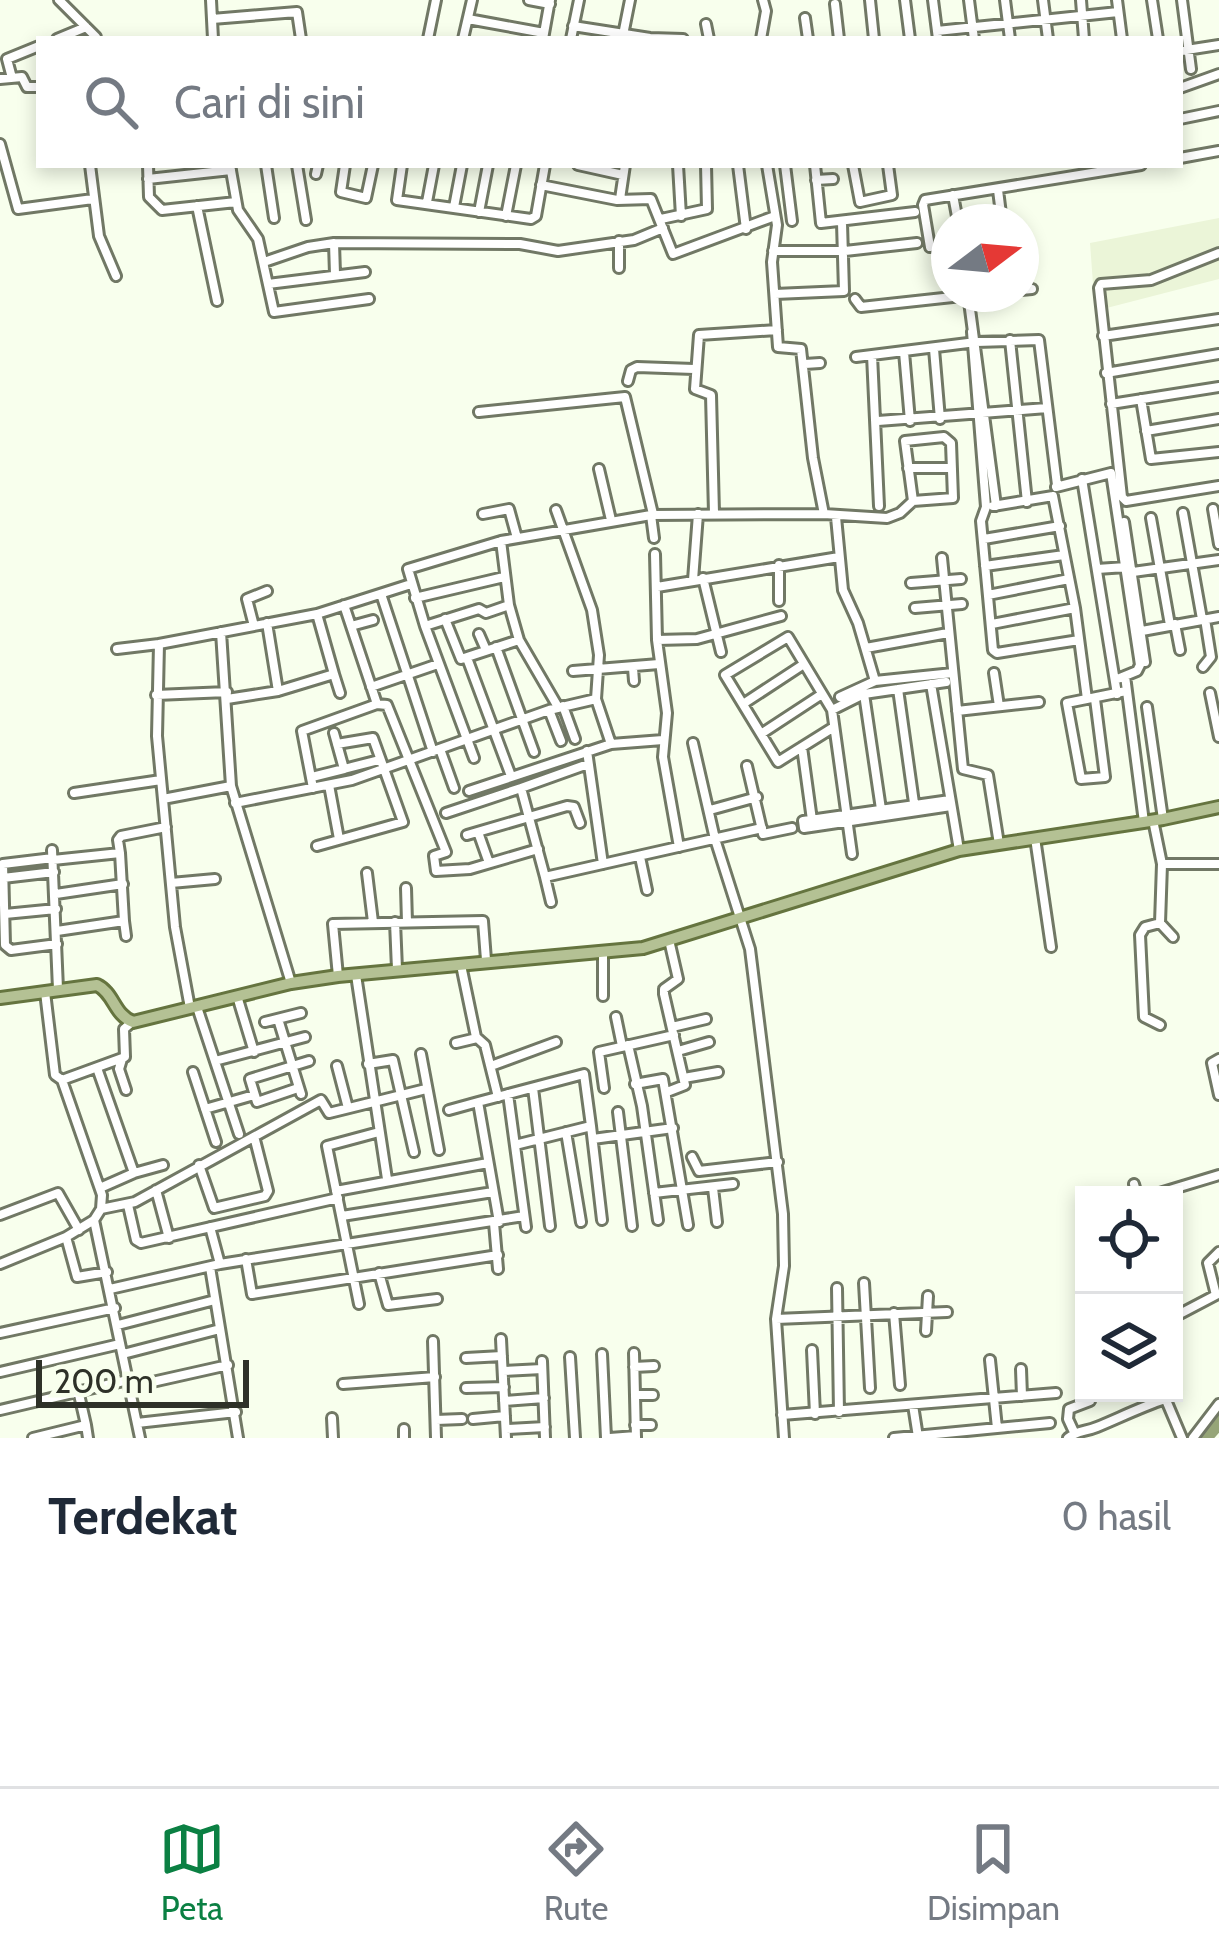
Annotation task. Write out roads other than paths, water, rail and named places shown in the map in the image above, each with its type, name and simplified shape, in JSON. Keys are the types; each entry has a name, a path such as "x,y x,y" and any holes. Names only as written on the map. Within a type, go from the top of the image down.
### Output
{"main road":[{"path":"0,998 100,986 124,1018 133,1022 291,982 486,960 603,953 669,940 958,850 1219,807"}],"street":[{"path":"59,0 94,36"},
{"path":"211,0 213,36"},
{"path":"429,36 436,0"},
{"path":"464,36 472,0"},
{"path":"468,19 543,36 550,2 529,0"},
{"path":"571,36 579,0"},
{"path":"622,34 630,0"},
{"path":"761,36 763,0"},
{"path":"870,0 874,36"},
{"path":"905,0 910,36"},
{"path":"933,0 937,35 1118,12"},
{"path":"969,0 974,36"},
{"path":"1005,0 1010,36"},
{"path":"1043,0 1048,36"},
{"path":"1081,0 1084,36"},
{"path":"1117,0 1122,36"},
{"path":"1152,0 1158,36"},
{"path":"1182,0 1184,50 1191,69"},
{"path":"836,4 839,36"},
{"path":"212,19 297,12 301,36"},
{"path":"805,17 808,36"},
{"path":"706,24 708,36"},
{"path":"573,26 634,36"},
{"path":"64,36 86,27"},
{"path":"1184,50 1219,45"},
{"path":"12,78 7,59 36,47"},
{"path":"1183,87 1219,74"},
{"path":"0,79 22,76 27,87 36,87"},
{"path":"1183,118 1219,111"},
{"path":"0,144 18,209 93,199"},
{"path":"1183,157 1219,151"},
{"path":"90,168 99,236 116,276"},
{"path":"148,168 149,197 162,210 236,202"},
{"path":"231,168 236,202 266,262 274,312 369,299"},
{"path":"266,168 274,218"},
{"path":"297,168 306,220"},
{"path":"345,168 341,192 367,195 373,168"},
{"path":"402,168 397,200 534,218 544,168"},
{"path":"427,202 433,168"},
{"path":"454,207 461,168"},
{"path":"479,212 487,168"},
{"path":"506,216 515,168"},
{"path":"678,168 681,216"},
{"path":"266,262 334,243 520,244 558,251 644,238 662,223 707,209 706,168"},
{"path":"738,168 746,230"},
{"path":"768,168 776,216 778,348 799,347 805,364 813,458 824,514"},
{"path":"785,168 792,220"},
{"path":"815,168 820,222 842,224 915,212"},
{"path":"853,168 858,201 890,197 888,168"},
{"path":"930,247 926,200 1102,168"},
{"path":"148,179 194,170"},
{"path":"620,199 624,170"},
{"path":"816,180 833,179"},
{"path":"541,185 654,203 673,254 776,216"},
{"path":"998,190 1000,204"},
{"path":"953,195 955,204"},
{"path":"197,206 217,301"},
{"path":"775,294 844,291 842,224"},
{"path":"619,241 619,268"},
{"path":"773,251 844,251 917,242"},
{"path":"334,243 335,274"},
{"path":"1145,662 1114,472 1099,285 1151,280 1219,253"},
{"path":"268,284 365,272"},
{"path":"855,299 865,307 931,299"},
{"path":"970,312 991,506 981,521 993,650 1079,640"},
{"path":"1103,336 1219,319"},
{"path":"714,513 711,395 695,390 701,333 777,330"},
{"path":"856,357 934,349 973,339 1040,342 1057,485 1053,496 1070,579 1091,699 1103,779 1081,779 1066,705 1091,699 1121,693"},
{"path":"1010,340 1027,502"},
{"path":"934,349 940,419"},
{"path":"904,352 910,421"},
{"path":"1106,373 1219,354"},
{"path":"872,355 879,506"},
{"path":"805,364 820,362"},
{"path":"628,381 631,370 637,368 694,369"},
{"path":"1111,404 1219,387"},
{"path":"478,412 625,397 654,538"},
{"path":"1141,399 1153,460 1219,452"},
{"path":"878,421 1047,408"},
{"path":"1146,430 1219,418"},
{"path":"474,758 424,626 408,569 502,541 652,515 893,517 913,501 953,498 950,442 944,437 905,441 913,501"},
{"path":"908,468 952,468"},
{"path":"599,470 611,520"},
{"path":"1057,485 1114,472"},
{"path":"1114,472 1126,501 1219,486"},
{"path":"1082,479 1121,693 1162,864 1160,922 1173,937"},
{"path":"991,506 1053,496"},
{"path":"483,514 509,508 517,538"},
{"path":"1213,509 1219,544"},
{"path":"556,510 592,610 599,668 596,699 611,744"},
{"path":"1183,513 1211,657 1204,668"},
{"path":"698,514 698,579 721,652"},
{"path":"836,517 843,590 875,681"},
{"path":"1151,518 1158,568 1180,650"},
{"path":"1120,678 1140,670 1124,522"},
{"path":"984,539 1060,526"},
{"path":"502,541 504,577 519,640 575,739"},
{"path":"655,554 657,640 666,696 663,740 679,847"},
{"path":"985,566 1064,555"},
{"path":"657,587 839,557"},
{"path":"942,558 950,678 963,770 988,775 999,844"},
{"path":"1096,569 1219,560"},
{"path":"779,565 779,601"},
{"path":"416,598 504,577"},
{"path":"910,584 961,579"},
{"path":"988,595 1070,579"},
{"path":"117,649 317,614 411,584"},
{"path":"254,626 247,598 267,591"},
{"path":"381,593 454,788"},
{"path":"915,608 962,604"},
{"path":"344,605 377,704"},
{"path":"424,626 509,605"},
{"path":"992,625 1075,608"},
{"path":"317,614 340,692"},
{"path":"657,640 697,639 781,616"},
{"path":"1142,631 1219,616"},
{"path":"446,619 459,658 519,640"},
{"path":"351,626 373,620"},
{"path":"267,623 278,691"},
{"path":"221,632 231,786 291,982"},
{"path":"866,648 948,633"},
{"path":"479,634 491,648 535,752"},
{"path":"834,727 778,762 725,675 788,637 832,710 852,854"},
{"path":"159,644 156,695 171,883 194,1008 239,1134"},
{"path":"467,658 511,776"},
{"path":"371,687 438,664"},
{"path":"573,670 659,664"},
{"path":"743,704 804,664"},
{"path":"633,668 634,681"},
{"path":"994,673 1000,706"},
{"path":"156,695 278,691 334,674"},
{"path":"840,697 875,681 950,678"},
{"path":"832,710 864,694 950,678"},
{"path":"932,684 958,850"},
{"path":"898,689 915,808"},
{"path":"1210,693 1219,737"},
{"path":"760,734 822,694"},
{"path":"864,694 881,814"},
{"path":"235,803 312,783 344,769 407,761 523,719 596,699"},
{"path":"957,711 1040,702"},
{"path":"312,783 302,731 377,704 387,705 446,850 434,857 436,872 470,869 538,849"},
{"path":"1147,707 1153,820"},
{"path":"557,708 561,741"},
{"path":"317,846 403,822 370,736 336,739 344,769"},
{"path":"469,790 611,744 663,740"},
{"path":"693,743 750,950 778,1162 784,1265 776,1319 784,1438"},
{"path":"802,747 812,820 803,821 804,828 951,803"},
{"path":"587,751 603,864"},
{"path":"446,814 588,764"},
{"path":"312,783 329,785 381,765"},
{"path":"747,766 765,834 792,828"},
{"path":"74,794 161,780"},
{"path":"329,785 340,839"},
{"path":"163,799 231,786"},
{"path":"521,788 551,902"},
{"path":"710,810 757,797"},
{"path":"466,835 570,806 580,823"},
{"path":"126,935 118,840 166,826"},
{"path":"545,877 761,828"},
{"path":"478,832 489,863"},
{"path":"1035,838 1051,947"},
{"path":"57,944 8,949 3,864 120,853"},
{"path":"0,1264 79,1230 100,1209 100,1189 62,1080 55,1075 53,856"},
{"path":"640,857 647,890"},
{"path":"1162,864 1219,864"},
{"path":"3,878 54,872"},
{"path":"368,873 373,922"},
{"path":"171,883 215,879"},
{"path":"56,894 123,884"},
{"path":"406,888 407,922"},
{"path":"4,914 56,909"},
{"path":"57,931 124,921"},
{"path":"338,976 334,924 483,921 486,960"},
{"path":"395,922 397,970"},
{"path":"1160,922 1145,928 1140,936 1144,1017 1160,1025"},
{"path":"667,1092 684,1086 664,994 678,977 669,940"},
{"path":"603,953 603,996"},
{"path":"110,1289 246,1259 525,1221 503,1096 485,1045 477,1038 461,963"},
{"path":"356,973 387,1179"},
{"path":"237,995 254,1052"},
{"path":"266,1022 301,1013"},
{"path":"616,1017 645,1132 658,1220"},
{"path":"278,1019 291,1066 300,1091 258,1102 251,1078 291,1066 309,1061"},
{"path":"604,1088 598,1053 706,1019"},
{"path":"126,1090 119,1069 126,1054 124,1029 133,1022"},
{"path":"215,1061 305,1037"},
{"path":"456,1043 477,1038"},
{"path":"491,1066 556,1042"},
{"path":"678,1051 709,1042"},
{"path":"421,1054 440,1150"},
{"path":"62,1080 122,1059"},
{"path":"1219,1059 1212,1063 1219,1096"},
{"path":"368,1064 393,1060 414,1152"},
{"path":"337,1066 348,1108"},
{"path":"97,1068 134,1173"},
{"path":"193,1072 216,1142"},
{"path":"684,1078 718,1072"},
{"path":"449,1110 584,1074 602,1220"},
{"path":"635,1084 661,1078 667,1092 688,1225"},
{"path":"533,1088 550,1226"},
{"path":"100,1209 128,1205 321,1100 329,1113 426,1089"},
{"path":"205,1109 254,1095"},
{"path":"478,1102 494,1192 498,1269"},
{"path":"619,1112 632,1226"},
{"path":"515,1145 591,1126"},
{"path":"593,1139 673,1127"},
{"path":"359,1304 327,1146 379,1132"},
{"path":"566,1132 581,1222"},
{"path":"199,1165 214,1208 266,1196 255,1140"},
{"path":"692,1157 697,1171 778,1162"},
{"path":"128,1205 138,1243 387,1179 489,1163"},
{"path":"100,1189 163,1165"},
{"path":"717,1222 718,1168"},
{"path":"1181,1186 1219,1174"},
{"path":"654,1193 733,1184"},
{"path":"156,1190 169,1238"},
{"path":"342,1216 494,1192"},
{"path":"0,1215 58,1193 79,1230"},
{"path":"94,1220 140,1438"},
{"path":"210,1227 215,1300 238,1438"},
{"path":"66,1237 77,1277 106,1272"},
{"path":"1183,1313 1218,1298 1208,1263 1219,1252"},
{"path":"246,1259 252,1294 498,1255"},
{"path":"379,1273 388,1305 436,1299"},
{"path":"864,1283 870,1388"},
{"path":"837,1288 839,1412"},
{"path":"926,1331 928,1296"},
{"path":"117,1325 215,1300"},
{"path":"0,1333 115,1308"},
{"path":"776,1319 946,1312"},
{"path":"894,1313 900,1385"},
{"path":"0,1372 220,1330"},
{"path":"501,1339 506,1433 545,1432 542,1365 503,1371"},
{"path":"433,1341 436,1438"},
{"path":"812,1350 815,1414"},
{"path":"634,1353 636,1433"},
{"path":"602,1354 608,1438 651,1425"},
{"path":"466,1358 502,1356"},
{"path":"570,1358 575,1438"},
{"path":"989,1360 997,1428"},
{"path":"0,1410 78,1390 228,1365"},
{"path":"634,1367 654,1366"},
{"path":"1021,1369 1022,1396"},
{"path":"344,1384 435,1377"},
{"path":"466,1388 504,1387"},
{"path":"78,1390 88,1438"},
{"path":"782,1415 1056,1393"},
{"path":"634,1395 653,1395"},
{"path":"504,1401 544,1398"},
{"path":"1088,1402 1070,1409 1071,1435 1151,1402"},
{"path":"1167,1402 1182,1438"},
{"path":"1192,1438 1219,1404"},
{"path":"913,1406 918,1436"},
{"path":"137,1423 236,1412"},
{"path":"473,1419 505,1416"},
{"path":"332,1418 333,1438"},
{"path":"436,1420 462,1419"},
{"path":"894,1438 1050,1424"},
{"path":"33,1438 86,1425"}],"waterway":[{"path":"1205,1438 1219,1422"}]}
